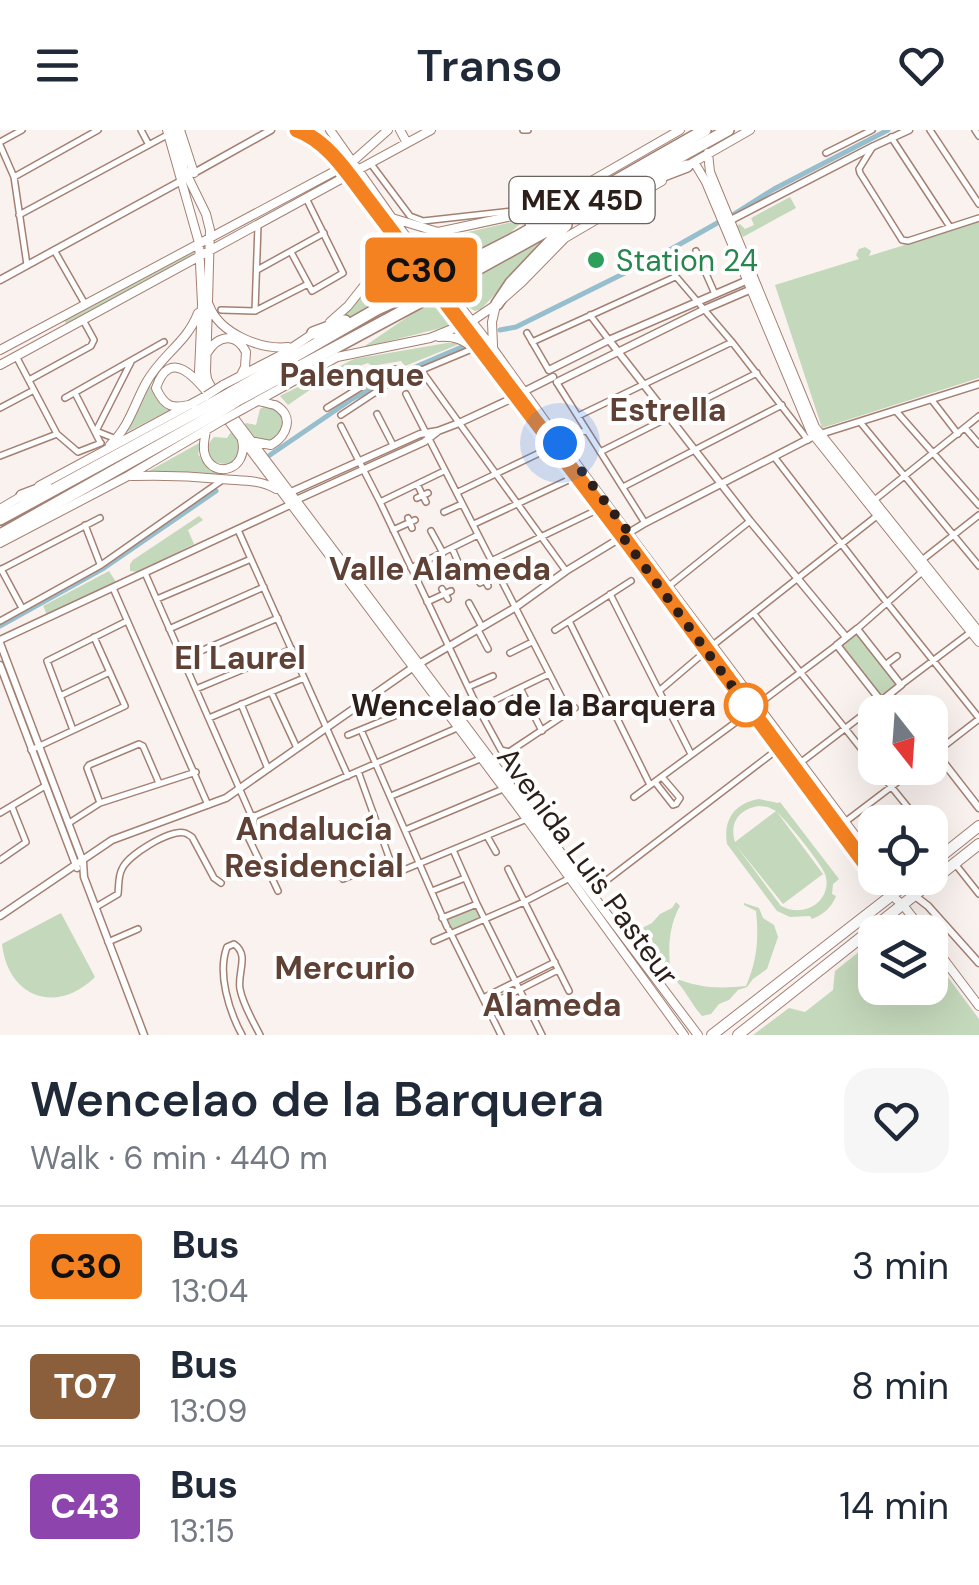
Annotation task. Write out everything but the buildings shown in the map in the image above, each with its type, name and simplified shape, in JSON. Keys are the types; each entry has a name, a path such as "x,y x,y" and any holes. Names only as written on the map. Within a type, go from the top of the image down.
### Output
{"highway":[{"name":"MEX 45D","path":"462,272 705,130"},
{"name":"MEX 45D","path":"233,397 374,327 414,298 728,130"},
{"path":"607,198 690,164"},
{"path":"518,237 562,198"},
{"path":"496,304 558,232 591,206"},
{"name":"MEX 45D","path":"0,534 377,310 414,298"},
{"path":"314,334 377,310"},
{"path":"336,357 374,327"},
{"name":"MEX 45D","path":"0,520 106,450 214,408"},
{"path":"22,496 106,450"}],"main road":[{"path":"297,130 308,132 388,219 467,322 494,350 519,394"},
{"path":"242,375 314,334 341,312 388,252 388,219 330,130"},
{"path":"0,366 348,175 388,130"},
{"path":"400,130 407,144"},
{"path":"0,350 342,167 371,164 431,130"},
{"path":"382,263 438,232 531,212 680,130"},
{"path":"430,338 496,304 565,238 750,130"},
{"path":"172,131 206,214 211,237 198,372 202,386"},
{"path":"708,153 726,222"},
{"path":"690,164 706,182 726,222 812,420 814,437"},
{"path":"190,175 205,302 205,357"},
{"path":"268,206 275,215"},
{"path":"388,219 438,232"},
{"path":"752,283 814,437 922,565 979,642"},
{"path":"205,302 215,319 236,333 272,348 293,347"},
{"path":"106,450 129,422 156,367 188,335 205,302"},
{"path":"494,350 491,337 496,304"},
{"path":"60,318 67,329"},
{"path":"467,322 484,356"},
{"path":"258,401 336,357 454,336 474,348 519,394 754,708 858,839"},
{"path":"205,357 217,341 229,338 237,340 246,352 245,367 233,397 214,408 206,430 206,458 224,469 235,466 243,457 240,436"},
{"name":"Avenida Luis Pasteur","path":"205,357 211,388 290,497 698,1035"},
{"path":"202,386 180,368 166,371 156,388 162,401 172,406 214,408"},
{"name":"Avenida Luis Pasteur","path":"202,386 290,497"},
{"path":"233,397 279,408 286,417 287,428 281,439 271,444 251,440"},
{"path":"106,450 193,404"},
{"path":"0,543 206,430"},
{"path":"557,444 601,508 669,586 710,648"},
{"path":"128,476 257,481 290,497"},
{"path":"0,508 22,496"},
{"name":"Avenida Luis Pasteur","path":"416,666 502,789 529,816"},
{"path":"754,708 858,854"},
{"path":"948,851 979,826"},
{"name":"Avenida Luis Pasteur","path":"548,842 568,878 684,1035"},
{"path":"948,869 979,844"},
{"path":"712,1035 892,895"},
{"path":"898,895 911,915"},
{"path":"738,1035 914,895"},
{"path":"948,965 979,1005"}],"street":[{"path":"22,130 0,144 14,177 27,265"},
{"path":"14,177 98,130"},
{"path":"140,130 148,144"},
{"path":"0,280 271,130"},
{"path":"826,154 872,130"},
{"path":"726,222 909,130"},
{"path":"930,130 979,204"},
{"path":"19,216 172,131"},
{"path":"891,137 950,227"},
{"path":"874,146 859,172 902,240 979,218"},
{"path":"371,164 410,216 423,221 542,207"},
{"path":"375,194 387,187"},
{"path":"291,252 312,291 343,272 306,198"},
{"path":"255,310 258,224"},
{"path":"256,271 324,233"},
{"path":"54,250 85,304"},
{"path":"696,251 716,294"},
{"path":"667,266 796,424 814,437"},
{"path":"532,342 676,277"},
{"path":"144,1035 46,786 0,642 238,530 290,497 519,394 609,340 698,301 752,283"},
{"path":"553,376 618,352 752,283"},
{"path":"221,310 255,310 308,284"},
{"path":"590,316 846,637"},
{"path":"29,380 94,343 83,320"},
{"path":"527,333 645,523"},
{"path":"65,398 164,342"},
{"path":"578,416 732,342"},
{"path":"342,416 388,384 474,348"},
{"path":"16,356 57,434 78,452 106,450 75,393"},
{"path":"96,431 131,362"},
{"path":"328,408 390,369 408,375"},
{"path":"420,370 566,571"},
{"path":"600,452 757,373"},
{"path":"0,916 112,840 208,806 240,789 416,666 516,608 566,571 645,523 814,437 979,384"},
{"path":"0,408 34,390"},
{"path":"341,426 478,708 501,750 510,752 572,710 548,674 406,394"},
{"path":"931,400 958,434"},
{"path":"622,486 782,406"},
{"path":"896,410 979,505"},
{"path":"377,414 394,445"},
{"path":"796,424 804,416"},
{"path":"659,691 843,545 905,476 979,416"},
{"path":"860,422 979,566"},
{"path":"965,428 979,444"},
{"path":"456,493 586,430"},
{"path":"96,431 116,439"},
{"path":"0,446 2,455 57,434"},
{"path":"360,465 394,445 426,436"},
{"path":"775,458 979,718 948,742"},
{"path":"380,502 444,470"},
{"path":"474,524 577,476"},
{"path":"0,620 101,565 224,479"},
{"path":"417,484 423,497"},
{"path":"449,510 462,504"},
{"path":"491,561 601,508"},
{"path":"634,797 888,604 922,565 979,515"},
{"path":"22,608 0,570 100,518"},
{"path":"669,586 750,520"},
{"path":"394,530 411,522"},
{"path":"86,525 101,565"},
{"path":"238,530 348,776"},
{"path":"411,568 478,535"},
{"path":"434,536 443,554"},
{"path":"450,571 461,567 452,548"},
{"path":"157,599 251,558"},
{"path":"145,574 254,816"},
{"path":"484,581 498,574"},
{"path":"555,630 631,581"},
{"path":"169,629 264,587"},
{"path":"113,588 208,806"},
{"path":"427,602 446,593"},
{"path":"610,594 691,754"},
{"path":"471,606 488,649"},
{"path":"754,614 858,745"},
{"path":"182,659 278,618"},
{"path":"72,730 47,660 127,621"},
{"path":"569,621 652,784 672,804 680,801 662,776"},
{"path":"856,629 901,685"},
{"path":"891,695 975,632"},
{"path":"35,748 125,706 94,637"},
{"path":"510,653 532,642"},
{"path":"837,645 876,695"},
{"path":"196,690 292,649"},
{"path":"885,665 897,656"},
{"path":"0,665 3,680 69,824 79,864"},
{"path":"60,696 110,672"},
{"path":"460,717 548,674"},
{"path":"468,686 494,676"},
{"path":"209,718 304,678"},
{"path":"520,688 542,731"},
{"path":"271,692 297,748"},
{"path":"348,735 436,699"},
{"path":"241,704 268,769"},
{"path":"800,763 858,719"},
{"path":"254,816 457,728"},
{"path":"361,730 442,918 501,1035"},
{"path":"100,803 87,768 89,764 139,744 159,783"},
{"path":"590,893 779,748"},
{"path":"391,796 480,759"},
{"path":"343,878 390,860 358,771"},
{"path":"69,824 100,803 196,772"},
{"path":"948,772 979,808"},
{"path":"0,813 46,786"},
{"path":"845,822 892,786 907,805"},
{"path":"405,830 502,789"},
{"path":"0,860 26,842 12,807"},
{"path":"254,816 249,839 278,891"},
{"path":"394,874 529,816"},
{"path":"96,908 118,894 123,865 164,837 180,832 192,837 214,878 221,882"},
{"path":"487,836 496,852"},
{"path":"453,850 542,1035"},
{"path":"955,864 979,894"},
{"path":"508,869 570,991"},
{"path":"432,892 465,878"},
{"path":"434,941 449,930 484,920 568,878"},
{"path":"914,895 924,901 979,963"},
{"path":"442,918 477,904"},
{"path":"108,942 138,929"},
{"path":"242,1035 231,1008 225,974 224,952 234,944 243,954 240,989 244,1003 260,1035"},
{"path":"483,998 554,962"},
{"path":"487,1006 558,970"},
{"path":"225,974 240,972"},
{"path":"231,1008 244,1003"}],"green space":[{"path":"790,197 796,208 743,237 736,226 740,224 745,229 754,225 751,218"},
{"path":"525,219 511,232 443,270 428,246 442,238"},
{"path":"979,222 979,378 822,428 775,285 859,259 859,249 865,247 871,251 869,256"},
{"path":"555,232 481,309 470,308 454,287"},
{"path":"194,248 197,255 65,322 65,319"},
{"path":"398,260 405,261 420,283 379,306 338,321 379,275"},
{"path":"435,298 451,320 449,326 362,348"},
{"path":"462,343 405,366 401,361 372,366 368,363 330,376 288,405 280,396 354,359"},
{"path":"150,385 157,399 170,410 127,432"},
{"path":"269,404 286,417 277,442 259,443 242,427 246,423 256,425 260,409"},
{"path":"233,429 238,457 229,464 212,461 208,449 211,440 227,438"},
{"path":"201,442 198,454 218,474 147,472"},
{"path":"199,516 203,520 188,530 194,544 139,572 130,571 133,560"},
{"path":"109,571 116,582 131,578 48,617 43,606"},
{"path":"856,632 898,684 880,695 840,645"},
{"path":"759,799 780,802 839,879 833,884 832,894 836,896 830,907 812,919 777,911 727,844 732,814 743,804","holes":["759,806 776,811 735,842 733,829 737,818","777,812 825,874 824,894 807,909 781,906 735,844 783,904 823,874"]},
{"path":"676,902 680,906 670,939 671,975 639,934"},
{"path":"744,903 759,908 763,918 774,925 778,937 767,969 747,987 719,1004 711,1014 702,1016 672,977 709,987 746,986 755,959 757,931 756,911"},
{"path":"476,906 482,918 452,931 444,919"},
{"path":"61,913 95,977 65,995 36,995 14,977 2,944"},
{"path":"858,953 858,1005 948,1005 948,977 979,1019 979,1035 753,1035 789,1008 805,1012 833,990 835,971"}],"waterway":[{"path":"731,216 774,189 888,130"},
{"path":"500,330 516,327 719,222"},
{"path":"270,455 352,399 464,346"},
{"path":"0,626 104,568 216,491"}],"bus line":[{"name":"C30","path":"297,130 318,141 368,200 858,854"}],"place":[{"name":"Station 24","path":"596,260"},
{"name":"Wencelao de la Barquera","path":"746,705"}],"district":[{"name":"Palenque","path":"352,375"},
{"name":"Estrella","path":"668,410"},
{"name":"Valle Alameda","path":"440,569"},
{"name":"El Laurel","path":"240,658"},
{"name":"Andalucía Residencial","path":"314,848"},
{"name":"Mercurio","path":"345,968"},
{"name":"Alameda","path":"552,1005"}],"route":[{"path":"560,443 629,533 622,536 746,705"}]}
